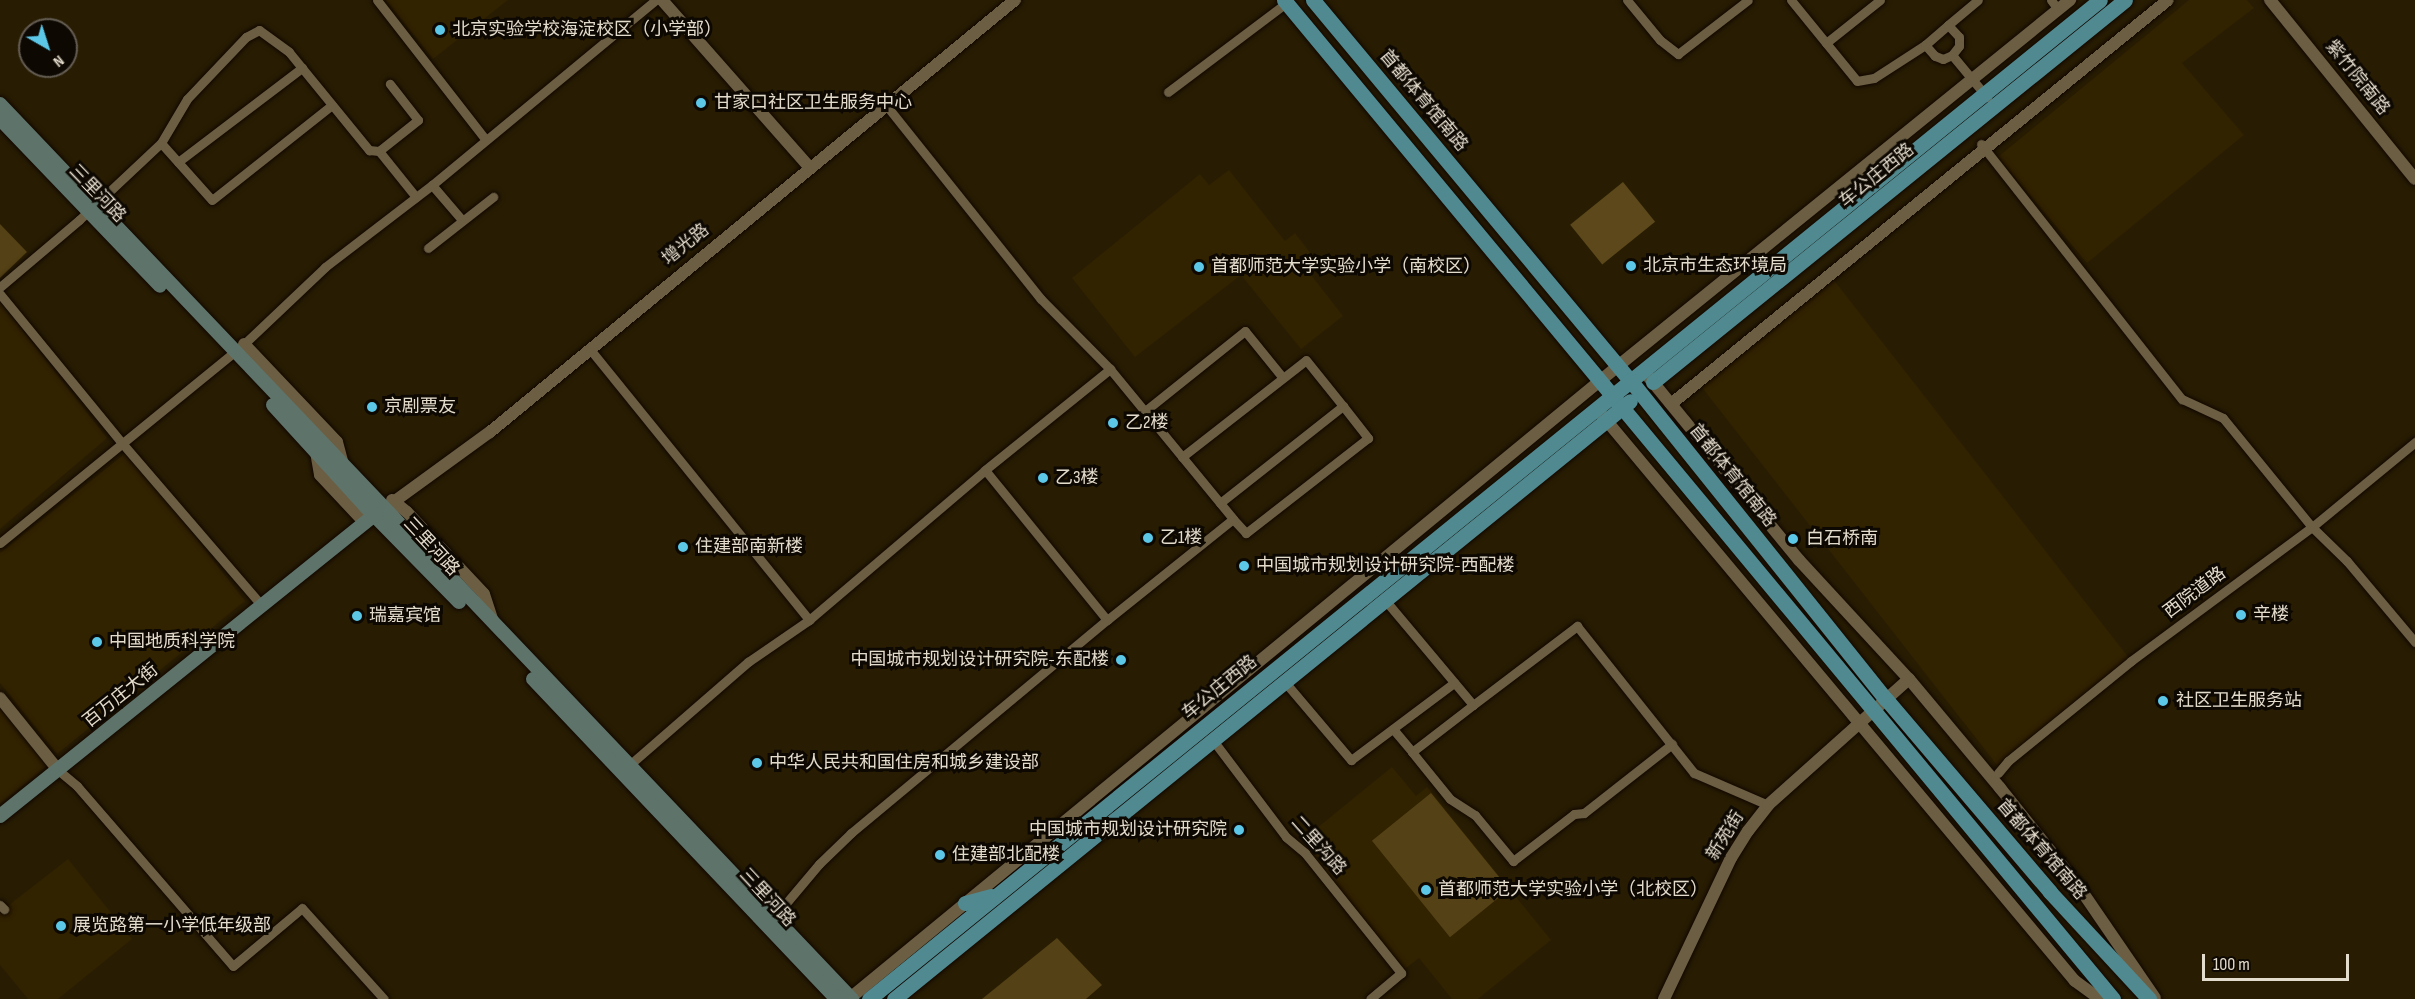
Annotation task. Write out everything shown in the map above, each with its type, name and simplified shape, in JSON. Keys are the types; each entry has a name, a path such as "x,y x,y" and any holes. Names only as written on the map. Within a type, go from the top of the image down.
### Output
{"main road":[{"name":"首都体育馆南路","path":"1313,0 1630,380 1886,699 2050,892 2149,999"},
{"name":"车公庄西路","path":"1989,100 2100,0"},
{"name":"车公庄西路","path":"894,999 1606,420 1630,380 1648,376 1989,100 2126,0"},
{"path":"1285,2 2113,999"},
{"name":"三里河路","path":"0,104 92,207"},
{"name":"三里河路","path":"0,119 92,207 235,351 343,465 379,512 630,765"},
{"name":"三里河路","path":"235,351 316,452 495,626 630,765 771,921 847,999"},
{"path":"1618,401 1640,393 1648,376"},
{"name":"车公庄西路","path":"869,999 1596,408 1618,401"},
{"name":"百万庄大街","path":"0,816 379,512"},
{"path":"965,903 997,894"}],"street":[{"path":"377,0 486,140"},
{"path":"0,543 235,351 325,267 432,185 656,0"},
{"path":"662,0 809,167"},
{"name":"增光路","path":"379,512 490,432 589,348 1015,0"},
{"path":"1627,0 1660,39 1678,54 1748,0"},
{"path":"1791,0 1857,81 1874,78 1925,45 1978,0"},
{"path":"1826,43 1880,0"},
{"path":"847,999 1618,366 1972,79 2055,5 2070,0"},
{"path":"1671,404 1982,146 2168,0"},
{"name":"紫竹院南路","path":"2270,0 2415,179"},
{"path":"1168,92 1285,2"},
{"path":"1925,45 1935,56 1943,59 1952,55 1959,46 1959,37 1948,25"},
{"path":"0,287 161,144 187,99 246,37 259,30 289,52 369,150 379,151 417,120 390,84"},
{"path":"1952,55 1989,100"},
{"path":"178,162 302,68"},
{"path":"161,144 212,200 332,105"},
{"path":"886,105 1041,299 1110,369 1182,458 1246,533 1368,438 1306,360 1182,458"},
{"path":"1982,146 2182,399 2223,418 2312,526 2340,554 2415,642"},
{"path":"379,151 416,197"},
{"path":"432,185 462,220"},
{"path":"428,248 493,197"},
{"path":"0,294 262,606"},
{"path":"1145,411 1245,331 1283,378"},
{"path":"589,348 809,620"},
{"path":"630,765 748,662 809,620 985,470 1110,369"},
{"name":"首都体育馆南路","path":"1648,376 1799,561 1909,679 2077,884 2156,999"},
{"path":"1220,503 1343,406"},
{"path":"1596,408 2090,999"},
{"name":"西院道路","path":"1998,773 2008,762 2131,661 2312,526 2415,442"},
{"path":"985,470 1107,620"},
{"path":"771,921 819,864 851,833 1107,620 1233,519"},
{"path":"1385,600 1473,705"},
{"path":"1412,752 1578,626 1694,773 1768,805"},
{"name":"新苑街","path":"1664,999 1731,858 1768,805 1909,679"},
{"path":"1284,681 1351,760 1454,683"},
{"path":"0,698 58,770 77,786 233,966 302,908 384,999"},
{"path":"1393,729 1450,799 1475,815 1514,861 1574,814 1584,813 1672,744"},
{"name":"二里沟路","path":"1212,739 1286,837 1305,853 1401,973 1370,999"},
{"path":"2075,981 2100,999"}],"shaded area":[{"name":"北京实验学校海淀校区（小学部）","path":"386,0 508,0 433,59"},
{"path":"2189,0 2247,0 2254,8 2182,63 2244,135 2087,263 1998,157"},
{"name":"首都师范大学实验小学（南校区）","path":"1229,170 1285,241 1295,233 1318,263 1308,271 1343,316 1301,349 1241,275 1135,357 1072,278 1200,174 1209,185"},
{"path":"1623,182 1655,222 1602,264 1570,225"},
{"path":"0,224 27,252 0,278"},
{"path":"1833,279 2131,660 1997,765 1699,384"},
{"path":"0,302 107,438 0,529"},
{"name":"中国地质科学院","path":"128,451 245,601 57,754 0,683 0,553"},
{"path":"0,707 48,765 0,804"},
{"name":"首都师范大学实验小学（北校区）","path":"1392,767 1416,796 1427,787 1551,940 1478,999 1452,999 1419,958 1405,969 1301,841"},
{"path":"1431,793 1509,889 1450,937 1372,841"},
{"name":"展览路第一小学低年级部","path":"68,859 132,939 58,999 28,999 0,965 0,912"},
{"path":"1057,938 1102,985 1086,999 982,999"}],"place":[{"name":"北京实验学校海淀校区（小学部）","path":"440,30"},
{"name":"甘家口社区卫生服务中心","path":"701,103"},
{"name":"北京市生态环境局","path":"1631,266"},
{"name":"首都师范大学实验小学（南校区）","path":"1199,267"},
{"name":"京剧票友","path":"372,407"},
{"name":"乙2楼","path":"1113,423"},
{"name":"乙3楼","path":"1043,478"},
{"name":"乙1楼","path":"1148,538"},
{"name":"白石桥南","path":"1793,539"},
{"name":"住建部南新楼","path":"683,547"},
{"name":"中国城市规划设计研究院-西配楼","path":"1244,566"},
{"name":"辛楼","path":"2241,615"},
{"name":"瑞嘉宾馆","path":"357,616"},
{"name":"中国地质科学院","path":"97,642"},
{"name":"中国城市规划设计研究院-东配楼","path":"1121,660"},
{"name":"社区卫生服务站","path":"2163,701"},
{"name":"中华人民共和国住房和城乡建设部","path":"757,763"},
{"name":"中国城市规划设计研究院","path":"1239,830"},
{"name":"住建部北配楼","path":"940,855"},
{"name":"首都师范大学实验小学（北校区）","path":"1426,890"},
{"name":"展览路第一小学低年级部","path":"61,926"}]}
